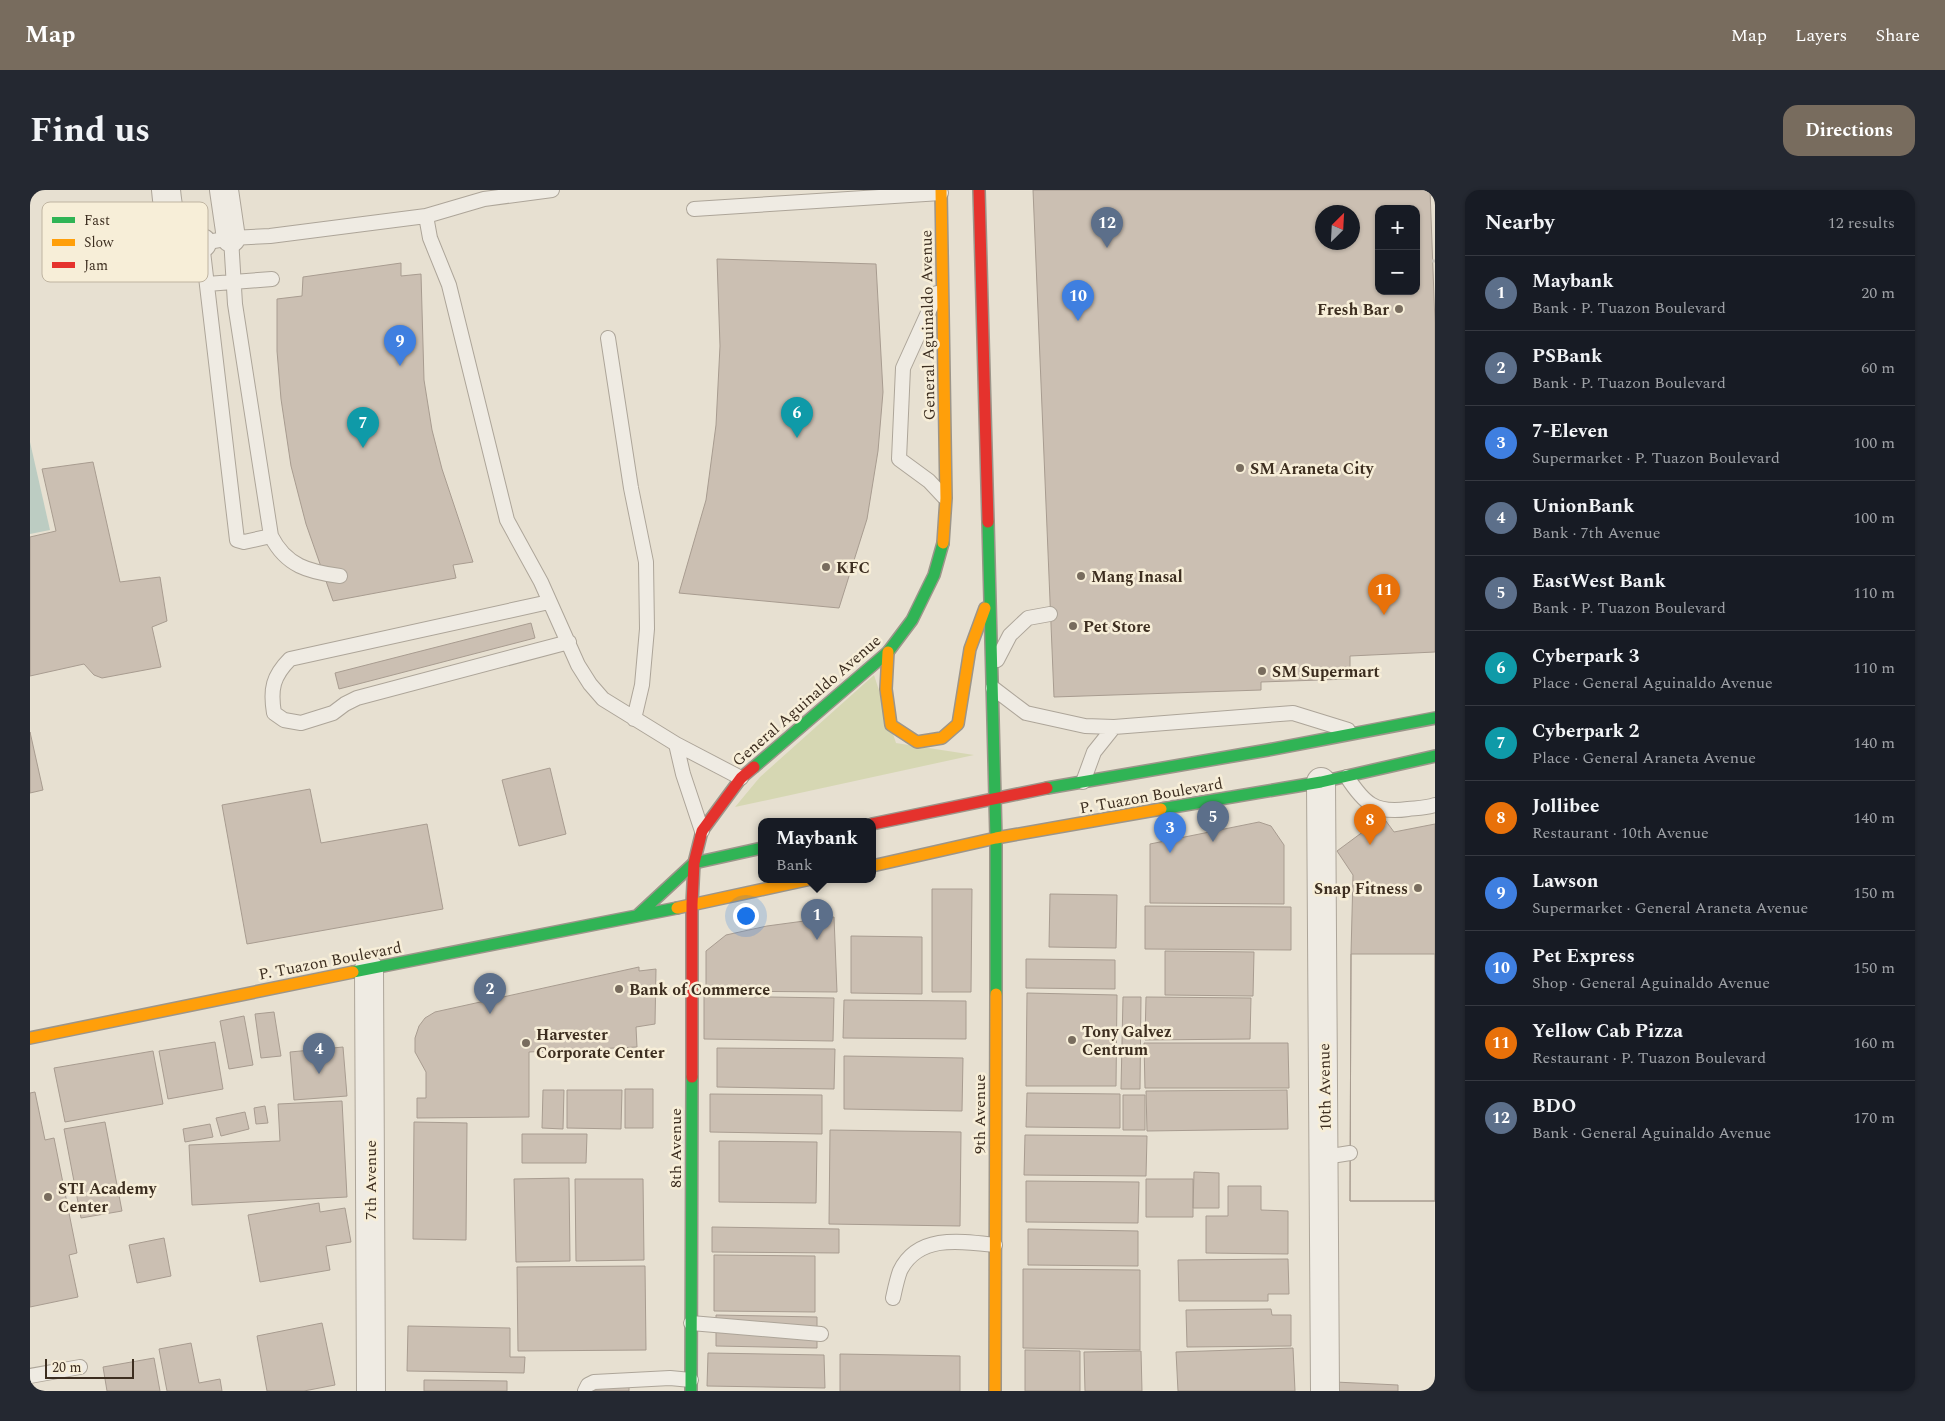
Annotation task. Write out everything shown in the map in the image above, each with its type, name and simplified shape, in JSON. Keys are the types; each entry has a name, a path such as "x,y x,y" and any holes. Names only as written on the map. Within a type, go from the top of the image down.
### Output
{"street":[{"path":"224,190 231,238"},
{"path":"980,190 996,838"},
{"name":"General Aguinaldo Avenue","path":"692,904 694,863 702,831 741,778 888,652 912,620 934,575 944,540 946,498 941,192"},
{"path":"888,652 885,683 886,706 891,725 917,742 942,738 958,724 970,649 990,593"},
{"name":"P. Tuazon Boulevard","path":"876,823 995,798 1361,733 1435,718"},
{"name":"P. Tuazon Boulevard","path":"876,865 996,838 1320,782 1435,756"},
{"name":"10th Avenue","path":"1320,782 1337,1155 1325,1391"},
{"name":"9th Avenue","path":"995,1391 996,838"},
{"path":"636,917 694,863 758,849"},
{"name":"P. Tuazon Boulevard","path":"30,1038 636,917 792,883"},
{"name":"8th Avenue","path":"691,1386 692,904"},
{"name":"7th Avenue","path":"370,969 371,1391"}],"lane":[{"path":"208,242 426,216 484,200 552,190"},
{"path":"694,209 941,192"},
{"path":"426,216 430,238 449,284 507,520 541,582 578,665 590,684 603,699 676,744 741,778"},
{"path":"231,238 235,304 271,536 277,548 285,557 297,564 317,573 340,576"},
{"path":"271,536 244,542 237,540 207,284 272,279"},
{"path":"943,281 903,368 898,459 929,481 946,498"},
{"path":"608,338 631,488 646,562 647,629 645,657 642,685 634,719"},
{"path":"549,602 290,659 279,670 273,683 272,699 274,713 284,720 301,723 334,713 356,698 569,642"},
{"path":"992,670 1010,635 1028,618 1050,614"},
{"path":"992,688 1026,713 1085,726 1114,727 1293,713 1361,733"},
{"path":"1083,782 1094,752 1114,727"},
{"path":"676,744 683,774 702,831"},
{"path":"1347,776 1358,794 1366,802 1379,810 1394,812 1435,805"},
{"path":"893,1298 900,1271 911,1256 925,1245 959,1241 995,1245"},
{"path":"691,1323 821,1334"},
{"path":"30,1376 80,1366"},
{"path":"585,1391 588,1385 594,1382 670,1378 691,1386"}],"green space":[{"path":"874,675 896,743 974,755 735,807 760,777"}],"shaded area":[{"path":"30,442 50,530 30,534"}],"building":[{"name":"SM Araneta City","path":"1033,190 1430,190 1435,323 1435,652 1350,656 1350,679 1261,682 1261,690 1054,697"},
{"path":"717,259 876,264 883,392 878,451 867,519 839,608 679,593 706,500 716,425 720,346"},
{"path":"401,263 401,276 421,274 424,380 432,430 442,469 473,562 453,565 456,578 333,601 306,524 291,466 281,399 277,351 277,299 302,296 303,277"},
{"path":"93,462 120,582 160,577 167,621 152,627 161,667 102,678 94,675 84,664 30,676 30,537 56,531 42,469"},
{"path":"531,623 535,638 339,689 335,673"},
{"path":"30,732 43,790 30,793"},
{"path":"550,768 566,834 519,846 502,780"},
{"path":"310,789 321,843 427,824 443,909 247,944 222,805"},
{"path":"1383,817 1394,832 1435,824 1435,1201 1350,1201 1353,875 1337,851"},
{"path":"1259,822 1271,826 1284,845 1284,904 1150,903 1150,844"},
{"path":"932,889 972,889 971,992 932,992"},
{"path":"1050,894 1117,895 1116,948 1049,947"},
{"path":"1145,906 1291,907 1291,950 1145,949"},
{"path":"834,917 837,992 706,991 706,951 726,935 767,926"},
{"path":"851,936 922,937 922,994 851,993"},
{"path":"1165,951 1254,952 1253,996 1165,995"},
{"path":"1351,954 1435,954 1435,1201 1350,1201"},
{"path":"1026,959 1115,960 1115,989 1026,988"},
{"name":"Harvester Corporate Center","path":"639,967 639,971 656,969 655,1024 636,1027 637,1047 529,1052 529,1117 417,1118 417,1098 426,1098 426,1072 415,1052 415,1038 419,1026 425,1018 435,1012"},
{"name":"Tony Galvez Centrum","path":"1027,993 1117,995 1116,1086 1026,1086"},
{"path":"704,996 834,998 833,1041 704,1039"},
{"path":"1123,997 1141,997 1140,1089 1121,1089"},
{"path":"1146,997 1251,998 1250,1039 1145,1040"},
{"path":"844,1000 966,1001 966,1039 843,1038"},
{"path":"274,1012 281,1056 261,1058 255,1014"},
{"path":"244,1016 253,1065 229,1069 220,1021"},
{"path":"215,1042 223,1089 168,1099 159,1051"},
{"path":"1144,1043 1288,1043 1289,1088 1145,1088"},
{"path":"343,1047 347,1096 294,1100 290,1052"},
{"path":"717,1048 835,1049 834,1089 717,1087"},
{"path":"153,1051 163,1104 65,1122 54,1068"},
{"path":"844,1056 963,1058 962,1111 844,1109"},
{"path":"625,1089 653,1089 653,1128 625,1128"},
{"path":"543,1090 564,1090 563,1129 542,1128"},
{"path":"567,1090 622,1090 621,1129 567,1128"},
{"path":"1287,1090 1288,1129 1147,1131 1146,1091"},
{"name":"STI Academy Center","path":"35,1092 45,1140 54,1138 77,1253 69,1255 78,1297 30,1307 30,1093"},
{"path":"1027,1093 1120,1094 1120,1128 1026,1127"},
{"path":"710,1094 822,1095 822,1134 710,1132"},
{"path":"1123,1095 1145,1095 1145,1130 1123,1130"},
{"path":"342,1101 347,1197 192,1205 189,1145 280,1141 278,1104"},
{"path":"265,1106 268,1123 256,1124 254,1108"},
{"path":"245,1112 249,1129 221,1136 216,1118"},
{"path":"105,1122 122,1211 81,1218 64,1129"},
{"path":"414,1122 467,1123 466,1240 413,1239"},
{"path":"210,1124 213,1137 185,1142 183,1129"},
{"path":"830,1130 961,1132 960,1226 829,1224"},
{"path":"522,1134 587,1134 586,1163 522,1163"},
{"path":"1025,1135 1147,1136 1146,1176 1024,1175"},
{"path":"719,1141 817,1142 816,1203 719,1202"},
{"path":"1194,1172 1219,1173 1219,1208 1193,1208"},
{"path":"569,1178 570,1261 516,1262 514,1179"},
{"path":"575,1179 643,1179 644,1260 576,1261"},
{"path":"1146,1179 1193,1179 1193,1217 1146,1217"},
{"path":"1026,1181 1139,1182 1138,1223 1026,1222"},
{"path":"1228,1186 1261,1186 1261,1210 1288,1211 1288,1254 1206,1253 1206,1216 1228,1216"},
{"path":"319,1203 320,1212 345,1208 351,1242 326,1246 330,1270 260,1282 248,1215"},
{"path":"712,1227 839,1229 839,1253 712,1252"},
{"path":"1028,1229 1138,1231 1138,1266 1028,1265"},
{"path":"164,1238 171,1276 137,1283 129,1245"},
{"path":"714,1255 815,1256 815,1312 714,1311"},
{"path":"1288,1259 1289,1294 1268,1294 1268,1301 1179,1301 1178,1260"},
{"path":"645,1266 646,1350 518,1351 517,1267"},
{"path":"1023,1269 1140,1270 1140,1350 1023,1348"},
{"path":"1271,1309 1272,1315 1291,1315 1291,1346 1187,1347 1186,1310"},
{"path":"716,1315 817,1317 817,1348 716,1346"},
{"path":"322,1323 335,1385 304,1391 267,1391 257,1336"},
{"path":"408,1326 510,1328 510,1357 525,1357 524,1373 407,1371"},
{"path":"191,1343 199,1383 220,1379 222,1391 167,1391 159,1349"},
{"path":"1293,1348 1295,1391 1178,1391 1176,1352"},
{"path":"1025,1350 1080,1351 1080,1391 1025,1391"},
{"path":"1141,1351 1142,1391 1085,1391 1084,1352"},
{"path":"708,1353 824,1355 825,1388 707,1386"},
{"path":"840,1354 960,1356 960,1391 840,1391"},
{"path":"154,1358 160,1391 107,1391 103,1367"},
{"path":"424,1380 507,1381 507,1391 424,1391"},
{"path":"1335,1382 1398,1385 1398,1391 1335,1391"},
{"path":"589,1387 629,1387 629,1391 589,1391"}],"traffic: fast":[{"path":"988,522 996,838 996,994"},
{"path":"754,767 888,652 912,620 934,575 943,543"},
{"path":"1047,788 1268,750 1435,718"},
{"path":"1161,809 1321,782 1435,756"},
{"path":"638,915 694,863 758,849"},
{"path":"353,972 677,908"},
{"path":"691,1391 692,1077"}],"traffic: slow":[{"path":"941,190 946,498 943,543"},
{"path":"888,652 886,689 891,725 917,742 942,738 958,724 970,649 985,608"},
{"path":"876,865 996,838 1161,809"},
{"path":"677,908 793,883"},
{"path":"30,1038 353,972"},
{"path":"995,1391 996,994"}],"traffic: jam":[{"path":"979,190 988,522"},
{"path":"692,1077 692,904 694,863 702,831 741,778 754,767"},
{"path":"876,823 1047,788"}],"place":[{"name":"BDO","path":"1107,248"},
{"name":"Fresh Bar","path":"1399,309"},
{"name":"Pet Express","path":"1078,321"},
{"name":"Lawson","path":"400,366"},
{"name":"Cyberpark 3","path":"797,438"},
{"name":"Cyberpark 2","path":"363,448"},
{"name":"SM Araneta City","path":"1240,468"},
{"name":"KFC","path":"826,567"},
{"name":"Mang Inasal","path":"1081,576"},
{"name":"Yellow Cab Pizza","path":"1384,615"},
{"name":"Pet Store","path":"1073,626"},
{"name":"SM Supermart","path":"1262,671"},
{"name":"EastWest Bank","path":"1213,842"},
{"name":"Jollibee","path":"1370,845"},
{"name":"7-Eleven","path":"1170,853"},
{"name":"Snap Fitness","path":"1418,888"},
{"name":"Maybank","path":"817,940"},
{"name":"Bank of Commerce","path":"619,989"},
{"name":"PSBank","path":"490,1014"},
{"name":"Tony Galvez Centrum","path":"1072,1040"},
{"name":"Harvester Corporate Center","path":"526,1043"},
{"name":"UnionBank","path":"319,1074"},
{"name":"STI Academy Center","path":"48,1197"}]}
